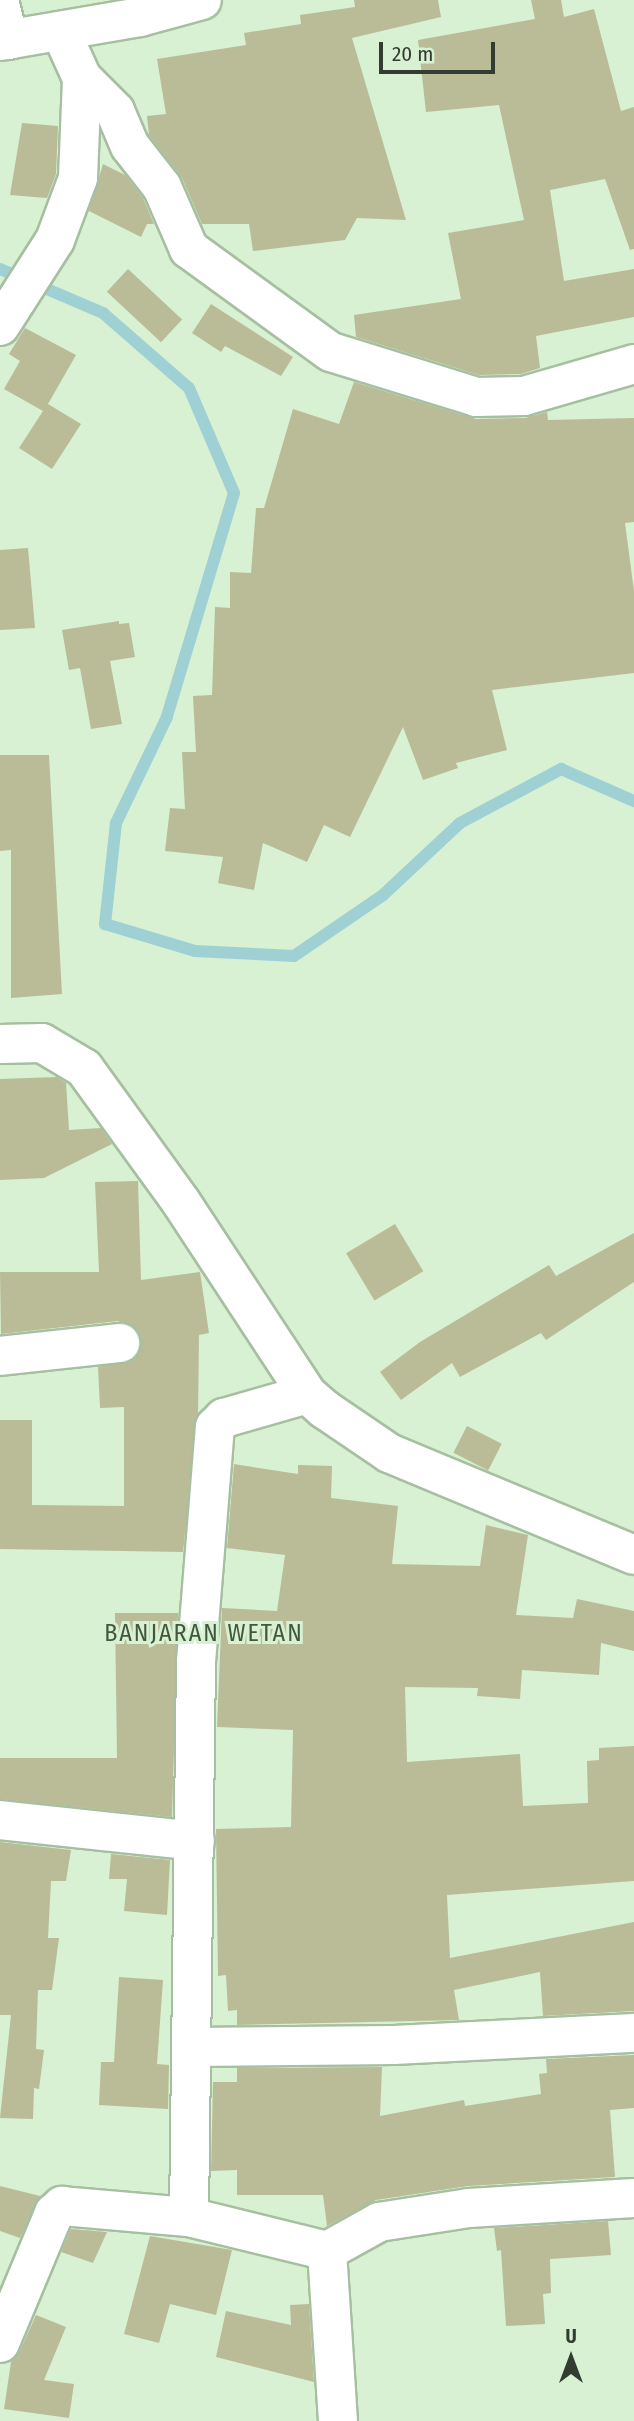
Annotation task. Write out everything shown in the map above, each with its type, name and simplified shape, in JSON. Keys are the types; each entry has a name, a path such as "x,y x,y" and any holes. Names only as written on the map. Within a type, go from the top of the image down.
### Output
{"street":[{"path":"0,4 4,41 61,32 202,0"},
{"path":"61,32 82,78 115,111 130,146 162,187 189,249 331,352 476,397 524,396 634,364"},
{"path":"1,324 55,240 78,178 82,78"},
{"path":"0,1044 42,1043 84,1068 181,1202 307,1394 389,1453 634,1555"},
{"path":"0,1356 121,1343"},
{"path":"190,2217 196,1662 215,1427 224,1418 307,1394"},
{"path":"0,1820 195,1841"},
{"path":"192,2047 394,2045 634,2033"},
{"path":"1,2339 54,2213 62,2206 190,2217 327,2251 379,2222 469,2208 634,2198"},
{"path":"327,2251 338,2421"}],"building":[{"path":"354,0 438,0 441,17 352,38 406,220 357,218 345,240 253,251 249,224 202,224 182,178 149,135 147,116 166,114 157,59 246,45 244,33 301,24 300,15 355,7"},
{"path":"531,0 561,0 564,17 594,9 621,111 634,107 634,249 630,250 605,179 550,190 564,281 634,269 634,317 536,336 540,368 521,374 479,375 356,337 354,315 461,299 448,233 524,220 499,105 426,112 418,40 535,19"},
{"path":"22,123 58,126 56,174 47,198 10,195"},
{"path":"103,164 125,175 143,198 154,224 147,224 141,237 89,211"},
{"path":"128,269 182,319 161,342 107,292"},
{"path":"211,304 293,357 281,376 225,346 221,352 192,333"},
{"path":"25,328 76,355 48,404 81,424 52,469 19,448 43,411 4,389 20,361 9,354"},
{"path":"354,382 476,419 525,418 547,412 548,420 634,418 634,522 625,523 634,591 634,673 492,690 507,750 456,763 458,768 423,780 403,727 350,837 324,825 307,862 263,843 254,890 218,883 223,857 165,851 170,808 185,809 182,752 196,752 193,696 212,695 215,607 230,608 230,572 251,573 256,508 264,508 293,409 339,424"},
{"path":"28,548 35,628 0,630 0,550"},
{"path":"119,621 119,624 129,623 135,657 110,661 122,724 91,729 80,668 69,670 62,630"},
{"path":"0,755 49,755 62,994 11,998 11,850 0,851"},
{"path":"57,1077 66,1083 69,1130 101,1128 112,1144 44,1178 0,1180 0,1079"},
{"path":"138,1181 141,1280 200,1272 209,1333 199,1335 198,1415 183,1552 0,1549 0,1420 32,1420 32,1505 124,1506 124,1407 100,1408 98,1367 133,1360 140,1351 138,1331 118,1321 1,1334 0,1272 99,1272 95,1182"},
{"path":"395,1224 423,1271 374,1301 346,1253"},
{"path":"634,1233 634,1282 546,1340 541,1333 460,1377 452,1363 401,1400 380,1372 420,1342 549,1265 556,1276"},
{"path":"467,1426 502,1444 488,1470 453,1453"},
{"path":"234,1464 298,1474 298,1465 332,1466 331,1498 398,1506 392,1564 480,1566 486,1525 528,1535 516,1615 573,1618 577,1599 634,1611 634,1651 601,1643 599,1675 522,1670 520,1699 477,1696 478,1688 405,1687 407,1762 520,1754 523,1806 588,1803 587,1761 599,1760 599,1748 634,1746 634,1881 447,1895 450,1958 634,1922 634,2011 543,2016 540,1972 454,1990 459,2020 237,2025 237,2010 228,2011 226,1975 218,1976 216,1829 291,1827 293,1730 217,1727 222,1608 277,1611 285,1555 227,1548"},
{"path":"115,1613 178,1613 172,1817 0,1799 0,1758 117,1758"},
{"path":"0,1842 71,1850 66,1881 51,1881 48,1938 59,1938 52,1990 38,1990 36,2049 44,2050 39,2089 34,2088 33,2119 0,2118 11,2015 0,2015"},
{"path":"111,1854 170,1860 167,1915 124,1911 127,1879 109,1879"},
{"path":"119,1977 163,1980 157,2064 169,2065 168,2109 99,2105 101,2062 114,2062"},
{"path":"634,2055 634,2108 610,2110 615,2177 468,2186 376,2200 327,2226 323,2195 237,2195 237,2170 211,2171 213,2082 237,2082 237,2068 382,2067 380,2116 464,2100 465,2106 541,2094 539,2074 547,2073 546,2059"},
{"path":"0,2186 40,2196 20,2238 0,2231"},
{"path":"608,2221 611,2255 550,2259 551,2293 543,2294 545,2324 506,2326 501,2250 497,2251 494,2228"},
{"path":"71,2229 107,2232 93,2263 61,2252"},
{"path":"150,2236 232,2250 216,2315 170,2304 159,2343 124,2334"},
{"path":"309,2304 314,2382 216,2357 226,2311 291,2325 290,2305"},
{"path":"36,2315 66,2327 44,2380 74,2384 69,2418 4,2409 11,2362 20,2351"}],"waterway":[{"path":"0,269 103,313 189,388 234,493 167,717 116,823 105,924 195,951 294,956 383,895 460,823 561,769 634,801"}],"district":[{"name":"BANJARAN WETAN","path":"204,1634"}]}
